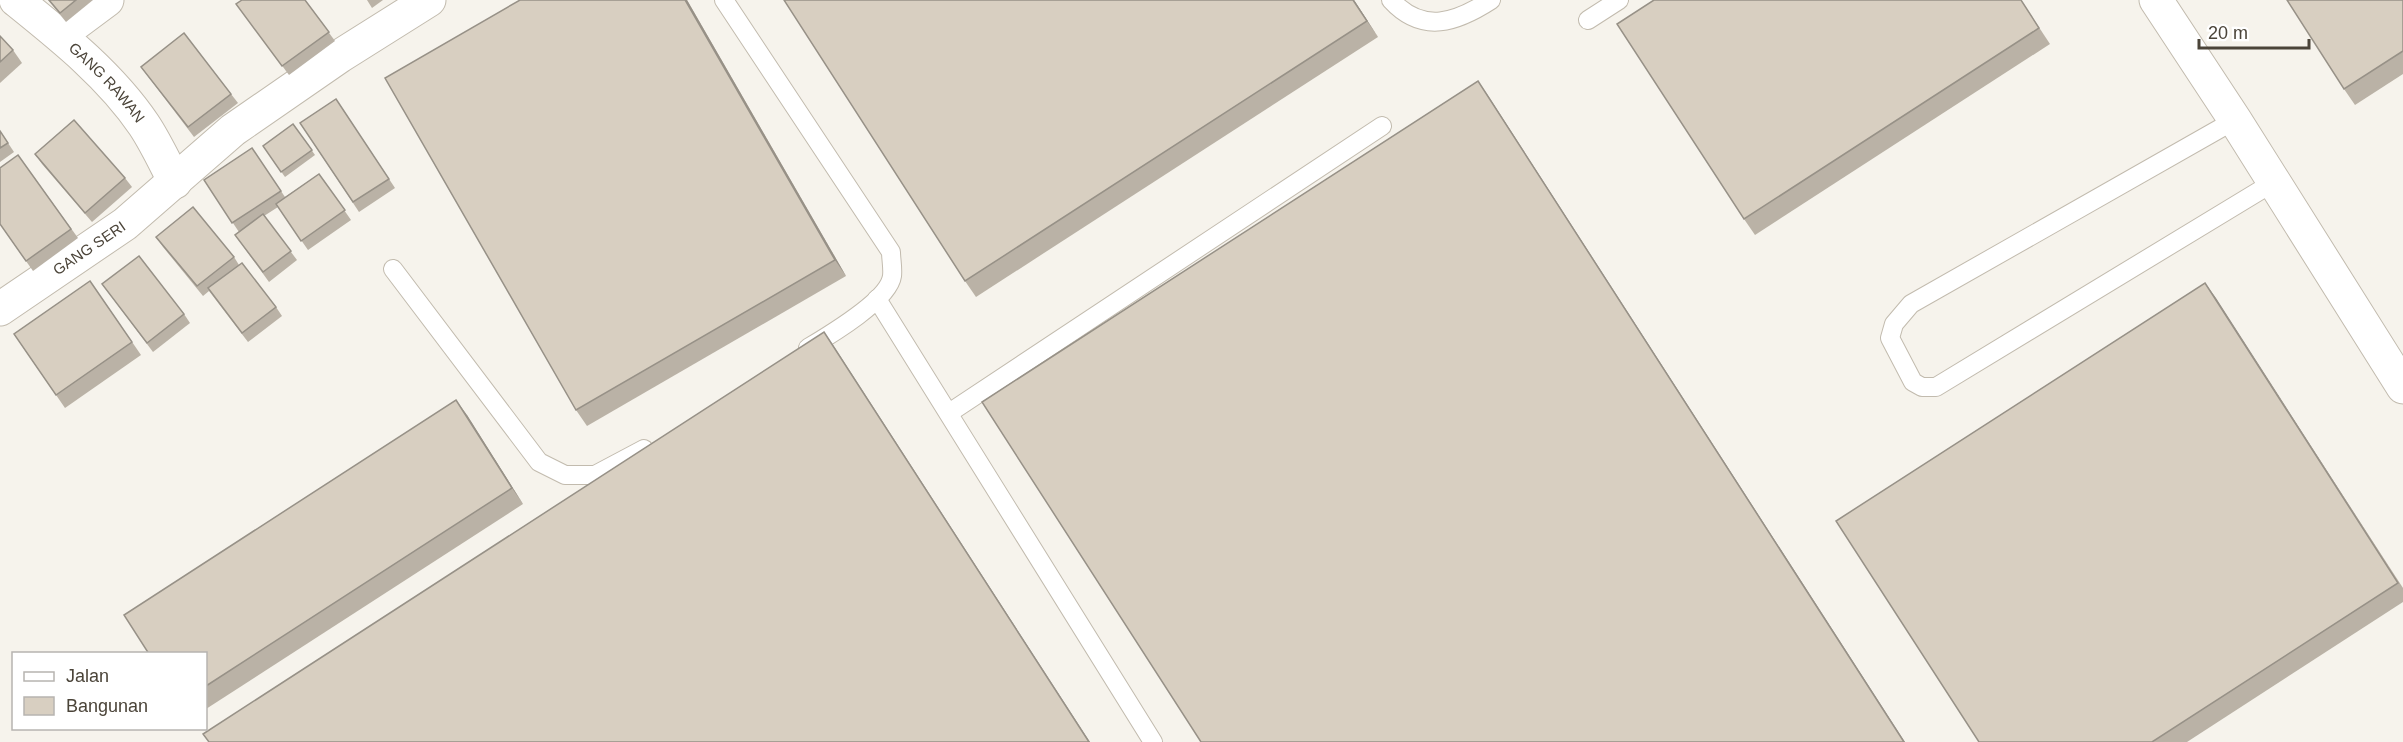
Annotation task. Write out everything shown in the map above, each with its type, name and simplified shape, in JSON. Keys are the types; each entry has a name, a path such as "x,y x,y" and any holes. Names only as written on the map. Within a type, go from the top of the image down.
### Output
{"street":[{"name":"GANG RAWAN","path":"16,0 60,35 105,78 144,125 175,182"},
{"path":"60,35 107,0"},
{"name":"GANG SERI","path":"0,309 125,224 233,130 340,56 429,0"},
{"path":"2156,0 2235,120 2403,387"}],"lane":[{"path":"724,0 891,252 892,278 877,299 844,326 794,357"},
{"path":"1391,0 1407,13 1432,23 1451,21 1491,0"},
{"path":"1588,20 1619,0"},
{"path":"2235,120 1911,304 1894,324 1890,338 1913,382 1922,387 1936,387 2274,182"},
{"path":"950,413 1382,126"},
{"path":"393,269 540,462 565,475 595,475 625,461 654,443"},
{"path":"877,299 1153,742"}],"building":[{"path":"49,0 76,0 60,13"},
{"path":"242,0 305,0 329,32 282,66 236,4"},
{"path":"520,0 685,0 835,260 576,410 385,78"},
{"path":"784,0 1353,0 1367,21 965,281"},
{"path":"1654,0 2021,0 2039,28 1744,219 1617,24"},
{"path":"2287,0 2403,0 2403,51 2344,89"},
{"path":"184,33 231,94 188,127 141,67"},
{"path":"0,36 13,50 0,62"},
{"path":"1478,81 1904,742 1201,742 982,402"},
{"path":"336,99 389,179 353,202 300,123"},
{"path":"74,120 125,178 85,213 35,154"},
{"path":"293,124 312,150 281,172 263,146"},
{"path":"0,131 8,143 0,148"},
{"path":"252,148 281,191 232,223 204,180"},
{"path":"18,155 71,229 26,261 0,224 0,168"},
{"path":"319,174 345,210 301,241 276,204"},
{"path":"193,207 234,257 197,286 156,237"},
{"path":"263,214 291,251 263,272 235,235"},
{"path":"139,256 184,314 147,343 102,284"},
{"path":"242,263 276,307 242,333 208,288"},
{"path":"90,281 132,342 56,395 14,334"},
{"path":"2205,283 2398,583 2152,742 1979,742 1836,521"},
{"path":"824,332 1089,742 209,742 203,734"},
{"path":"456,400 512,488 207,685 207,652 148,652 124,615"}]}
